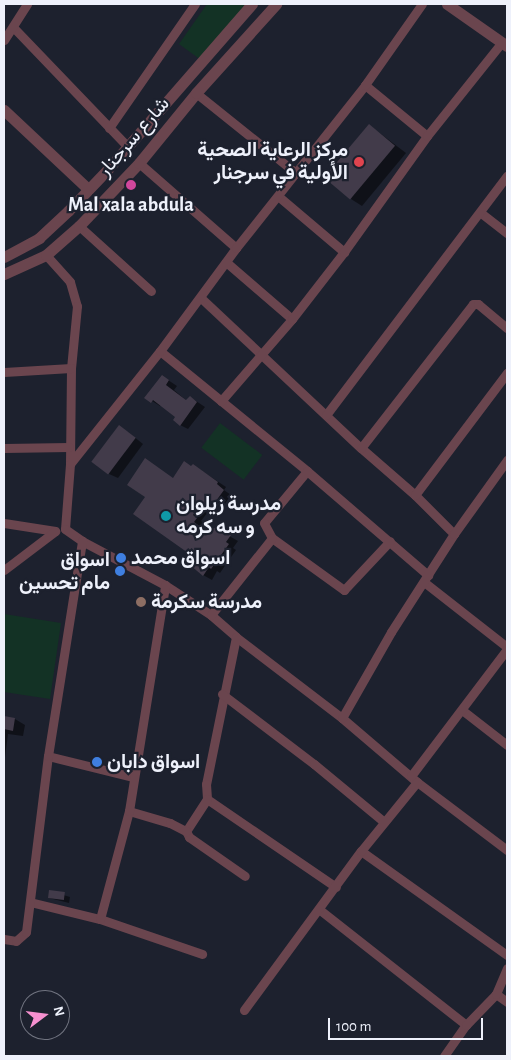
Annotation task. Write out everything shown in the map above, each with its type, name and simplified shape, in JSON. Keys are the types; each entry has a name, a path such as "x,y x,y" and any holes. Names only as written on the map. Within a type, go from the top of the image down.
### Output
{"street":[{"path":"4,40 27,4"},
{"path":"109,128 195,4"},
{"name":"شارع سرجنار","path":"4,257 39,238 88,189 252,4"},
{"name":"شارع سرجنار","path":"4,274 46,255 79,226 139,163 196,93 276,4"},
{"path":"70,464 160,351 201,298 236,248 365,84 422,4"},
{"path":"221,401 262,356 292,319 344,252 427,136 505,44 448,4"},
{"path":"13,27 127,146"},
{"path":"365,84 427,136"},
{"path":"196,93 296,173"},
{"path":"4,110 88,189"},
{"path":"139,163 236,248"},
{"path":"326,415 481,213 507,176"},
{"path":"278,196 344,252"},
{"path":"481,213 507,233"},
{"path":"79,226 151,292"},
{"path":"46,255 70,282 74,293 77,320 72,368 70,464 65,528"},
{"path":"226,262 292,319"},
{"path":"201,298 361,448 415,495 454,534"},
{"path":"361,448 473,304 478,304 507,328"},
{"path":"160,351 390,541 426,578 507,648 504,665 462,710 384,822 244,1010"},
{"path":"4,372 72,368"},
{"path":"415,495 507,373"},
{"path":"4,448 69,447"},
{"path":"342,718 391,632 454,534 507,460"},
{"path":"307,471 264,523 272,538 344,590 390,541"},
{"path":"4,523 54,532"},
{"path":"4,570 54,532 65,528"},
{"path":"65,528 82,541 165,585 211,615 342,718 414,779 506,848"},
{"path":"211,615 272,538"},
{"path":"4,939 16,940 26,932 48,756 82,541"},
{"path":"100,919 129,811 165,585"},
{"path":"186,831 207,799 206,784 222,694 236,636"},
{"path":"222,694 314,764 384,822"},
{"path":"462,710 507,745"},
{"path":"48,756 133,777"},
{"path":"207,799 336,887"},
{"path":"129,811 170,823 186,831 189,837 245,876"},
{"path":"361,851 507,955"},
{"path":"30,902 100,919 202,954"},
{"path":"320,910 466,1025"},
{"path":"444,1056 466,1025 496,994 507,968"},
{"path":"496,994 507,1002"}],"green space":[{"path":"207,4 248,4 201,60 179,44"},
{"path":"220,423 262,455 244,480 201,448"},
{"path":"4,614 61,623 50,699 4,692"}],"building":[{"name":"مركز الرعاية الصحية الأولية في سرجنار","path":"369,124 395,146 350,199 324,178"},
{"path":"162,375 169,380 166,385 186,400 190,396 197,402 180,426 173,420 175,417 153,400 151,403 144,398"},
{"path":"119,425 136,438 108,474 91,462"},
{"name":"مدرسة زيلوان و سه كرمه","path":"145,458 173,478 184,461 191,466 193,464 218,482 217,484 224,490 216,501 202,504 193,515 197,518 194,522 206,531 217,527 231,535 226,542 229,544 211,569 209,567 203,576 190,565 188,560 191,555 133,514 145,497 127,485"},
{"path":"4,716 15,718 13,731 4,729"},
{"path":"49,890 65,892 64,900 48,898"}],"place":[{"name":"مركز الرعاية الصحية الأولية في سرجنار","path":"359,162"},
{"name":"Mal xala abdula","path":"131,185"},
{"name":"مدرسة زيلوان و سه كرمه","path":"166,516"},
{"name":"اسواق محمد","path":"121,558"},
{"name":"اسواق مام تحسين","path":"120,571"},
{"name":"مدرسة سكرمة","path":"141,602"},
{"name":"اسواق دابان","path":"97,762"}]}
